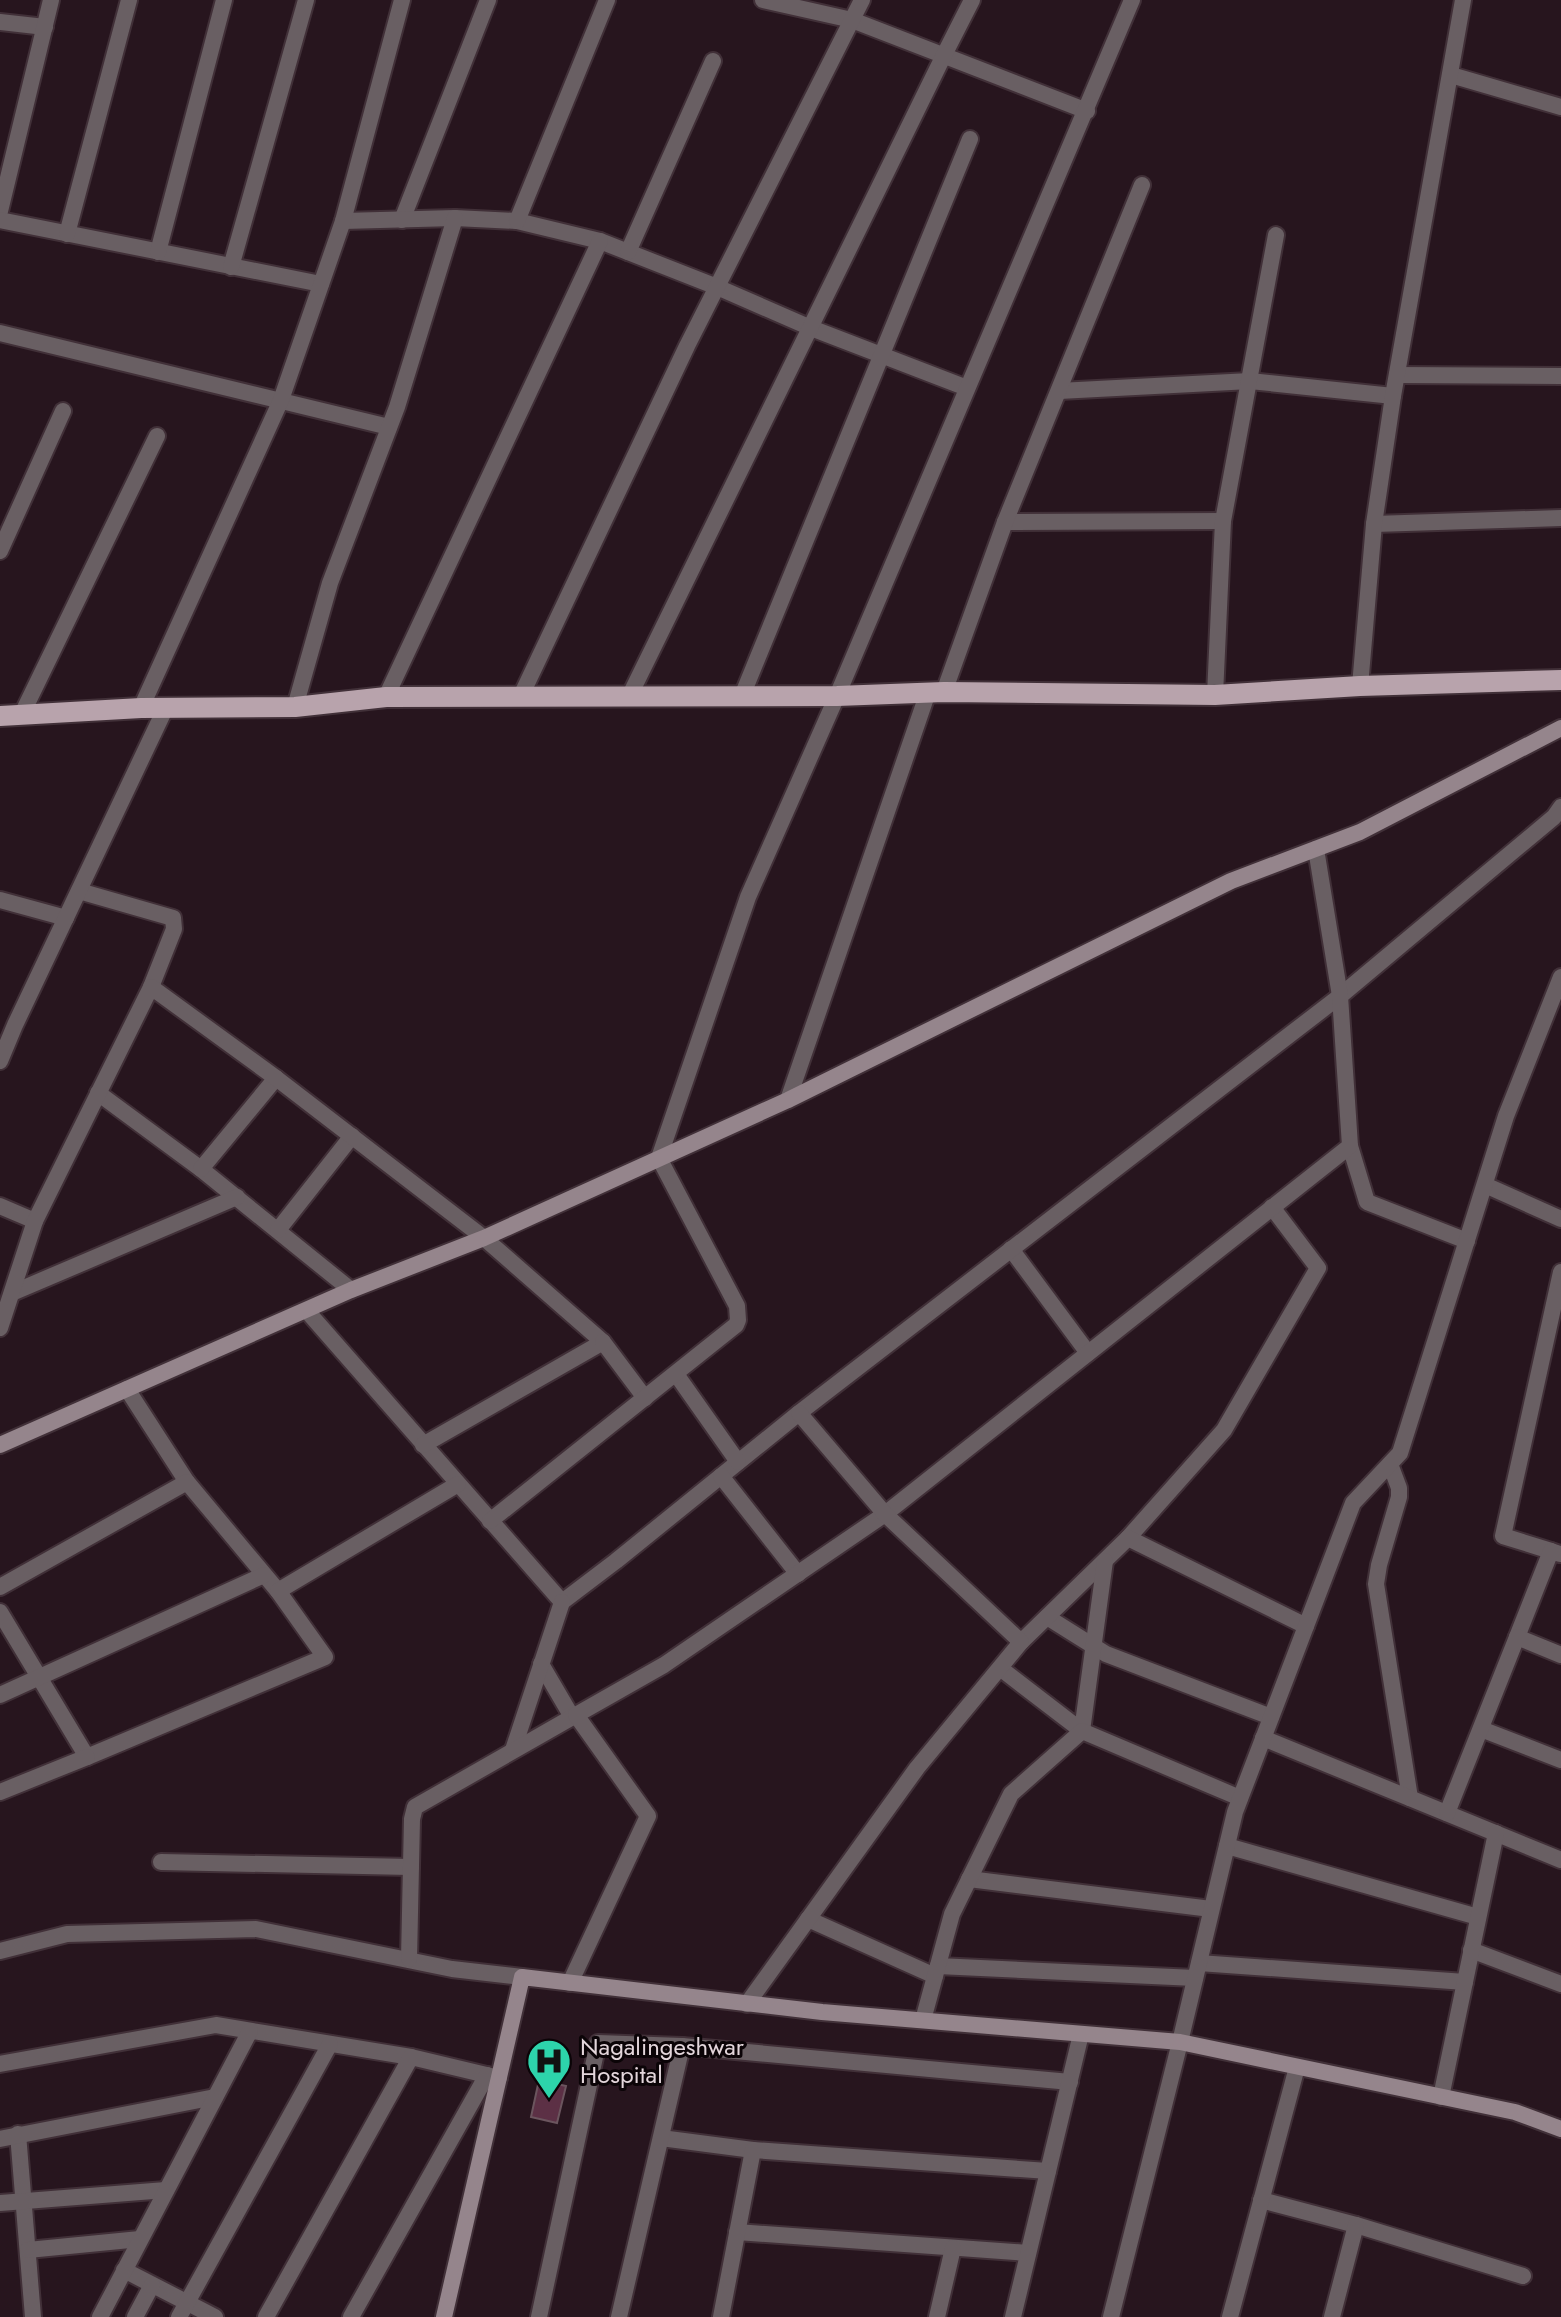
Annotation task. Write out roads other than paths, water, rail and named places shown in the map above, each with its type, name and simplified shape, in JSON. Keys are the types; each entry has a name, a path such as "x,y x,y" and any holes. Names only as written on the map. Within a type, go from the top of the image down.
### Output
{"main road":[{"path":"0,716 166,707 295,707 386,697 837,696 936,692 1215,695 1360,686 1561,680"}],"street":[{"path":"0,211 51,0"},
{"path":"67,234 129,0"},
{"path":"158,252 224,0"},
{"path":"231,267 306,0"},
{"path":"141,708 281,400 343,221 402,0"},
{"path":"402,220 488,0"},
{"path":"517,221 607,0"},
{"path":"763,0 852,20 1087,111"},
{"path":"520,698 717,287 862,0"},
{"path":"629,697 972,0"},
{"path":"490,1521 732,1329 738,1320 739,1313 659,1158 748,897 837,696 1132,0"},
{"path":"1360,686 1374,524 1393,396 1463,0"},
{"path":"0,22 45,27"},
{"path":"628,252 713,61"},
{"path":"1451,75 1561,107"},
{"path":"742,696 970,139"},
{"path":"788,1100 936,692 1142,185"},
{"path":"343,221 455,218 517,221 600,241 967,388"},
{"path":"295,707 330,583 389,427 455,218"},
{"path":"0,220 321,284"},
{"path":"1215,695 1223,521 1276,235"},
{"path":"386,697 600,241"},
{"path":"0,333 389,427"},
{"path":"1397,375 1561,376"},
{"path":"1059,391 1250,381 1393,396"},
{"path":"0,551 63,411"},
{"path":"22,714 157,436"},
{"path":"1374,524 1561,518"},
{"path":"1005,522 1223,521"},
{"path":"0,1061 166,707"},
{"path":"0,1445 351,1290 484,1238 788,1100 1231,881 1374,825 1561,728"},
{"path":"513,1750 562,1602 799,1413 1340,996 1554,817 1561,807"},
{"path":"1316,849 1340,996 1350,1146 1367,1202 1467,1241"},
{"path":"0,1328 35,1221 151,987 174,929 173,918 79,891"},
{"path":"0,900 66,918"},
{"path":"1111,2317 1240,1798 1353,1503 1400,1453 1506,1116 1561,977"},
{"path":"151,987 276,1078 484,1238 603,1342 645,1398"},
{"path":"201,1169 276,1078"},
{"path":"98,1093 237,1197 351,1290"},
{"path":"278,1230 352,1136"},
{"path":"409,1959 412,1819 415,1807 664,1665 885,1514 1350,1146"},
{"path":"1485,1185 1561,1219"},
{"path":"12,1293 237,1197"},
{"path":"0,1206 35,1221"},
{"path":"747,2004 917,1768 1021,1642 1128,1538 1224,1430 1318,1268 1272,1207"},
{"path":"1011,1249 1088,1353"},
{"path":"1447,1813 1517,1637 1556,1552 1503,1536 1561,1272"},
{"path":"307,1311 562,1602"},
{"path":"423,1445 603,1342"},
{"path":"676,1374 738,1462"},
{"path":"0,1792 325,1657 278,1591 187,1482 127,1389"},
{"path":"799,1413 885,1514 1021,1642"},
{"path":"1390,1464 1399,1497 1379,1565 1377,1591 1410,1798"},
{"path":"721,1476 798,1574"},
{"path":"0,1587 187,1482"},
{"path":"278,1591 458,1484"},
{"path":"1128,1538 1306,1626"},
{"path":"923,2020 952,1914 1011,1794 1082,1731 1105,1561"},
{"path":"0,1695 264,1575"},
{"path":"0,1612 87,1757"},
{"path":"1047,1617 1117,1659 1271,1717"},
{"path":"1517,1637 1561,1655"},
{"path":"541,1664 574,1716 648,1816 570,1983"},
{"path":"1000,1668 1082,1731 1240,1798"},
{"path":"1481,1729 1561,1760"},
{"path":"1263,1738 1561,1860"},
{"path":"1441,2097 1496,1833"},
{"path":"1227,1846 1478,1917"},
{"path":"161,1862 411,1867"},
{"path":"969,1879 1211,1909"},
{"path":"808,1919 937,1971 1197,1970 1465,1982"},
{"path":"0,1951 67,1934 256,1929 452,1969 747,2004 1180,2042 1515,2112 1561,2129"},
{"path":"1471,1950 1561,1984"},
{"path":"444,2317 493,2076 522,1977"},
{"path":"0,2064 216,2025 411,2057 493,2076"},
{"path":"100,2317 250,2031"},
{"path":"1013,2317 1081,2034"},
{"path":"539,2317 598,2043 682,2046 1070,2082"},
{"path":"183,2310 330,2044"},
{"path":"619,2317 682,2046"},
{"path":"266,2317 411,2057"},
{"path":"1230,2317 1297,2067"},
{"path":"351,2317 493,2076"},
{"path":"0,2139 215,2097"},
{"path":"18,2134 33,2317"},
{"path":"661,2138 753,2150 1048,2171"},
{"path":"721,2317 753,2150"},
{"path":"0,2203 166,2190"},
{"path":"1261,2200 1356,2225 1523,2276"},
{"path":"1332,2317 1356,2225"},
{"path":"737,2232 1028,2253"},
{"path":"28,2250 140,2239"},
{"path":"937,2317 953,2248"},
{"path":"124,2270 152,2285 183,2310 215,2317"},
{"path":"135,2317 152,2285"}],"place":[{"name":"Nagalingeshwar Hospital","path":"549,2100"}]}
